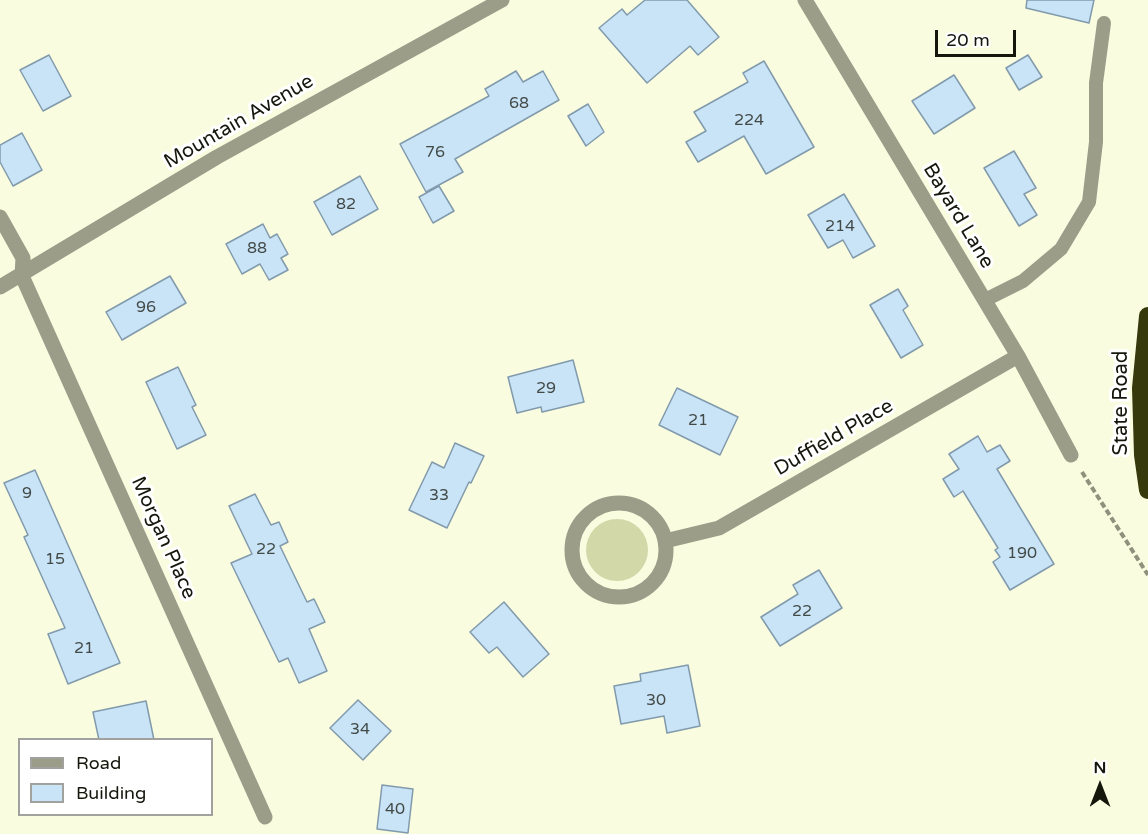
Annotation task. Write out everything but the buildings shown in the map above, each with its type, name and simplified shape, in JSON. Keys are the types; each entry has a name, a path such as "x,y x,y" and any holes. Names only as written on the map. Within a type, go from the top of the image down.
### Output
{"highway":[{"name":"State Road","path":"1148,316 1141,388 1143,454 1148,490"}],"street":[{"name":"Mountain Avenue","path":"0,287 22,276 217,157 502,0"},
{"name":"Bayard Lane","path":"806,0 1018,356 1071,455"},
{"name":"Morgan Place","path":"0,217 23,258 22,276 266,817"},
{"name":"Duffield Place","path":"665,541 719,528 1018,356"},
{"path":"624,503 638,507 651,515 660,527 665,541 666,557 660,572 650,585 636,594 620,597 604,595 590,587 578,575 572,559 572,545 576,530 584,518 596,509 610,504 624,503"}],"lane":[{"path":"985,300 1023,281 1061,249 1089,202 1096,142 1096,83 1104,23"}],"path":[{"path":"1071,455 1148,575"}],"green space":[{"path":"617,519 639,528 648,550 639,572 617,581 595,572 586,550 595,528"}]}
